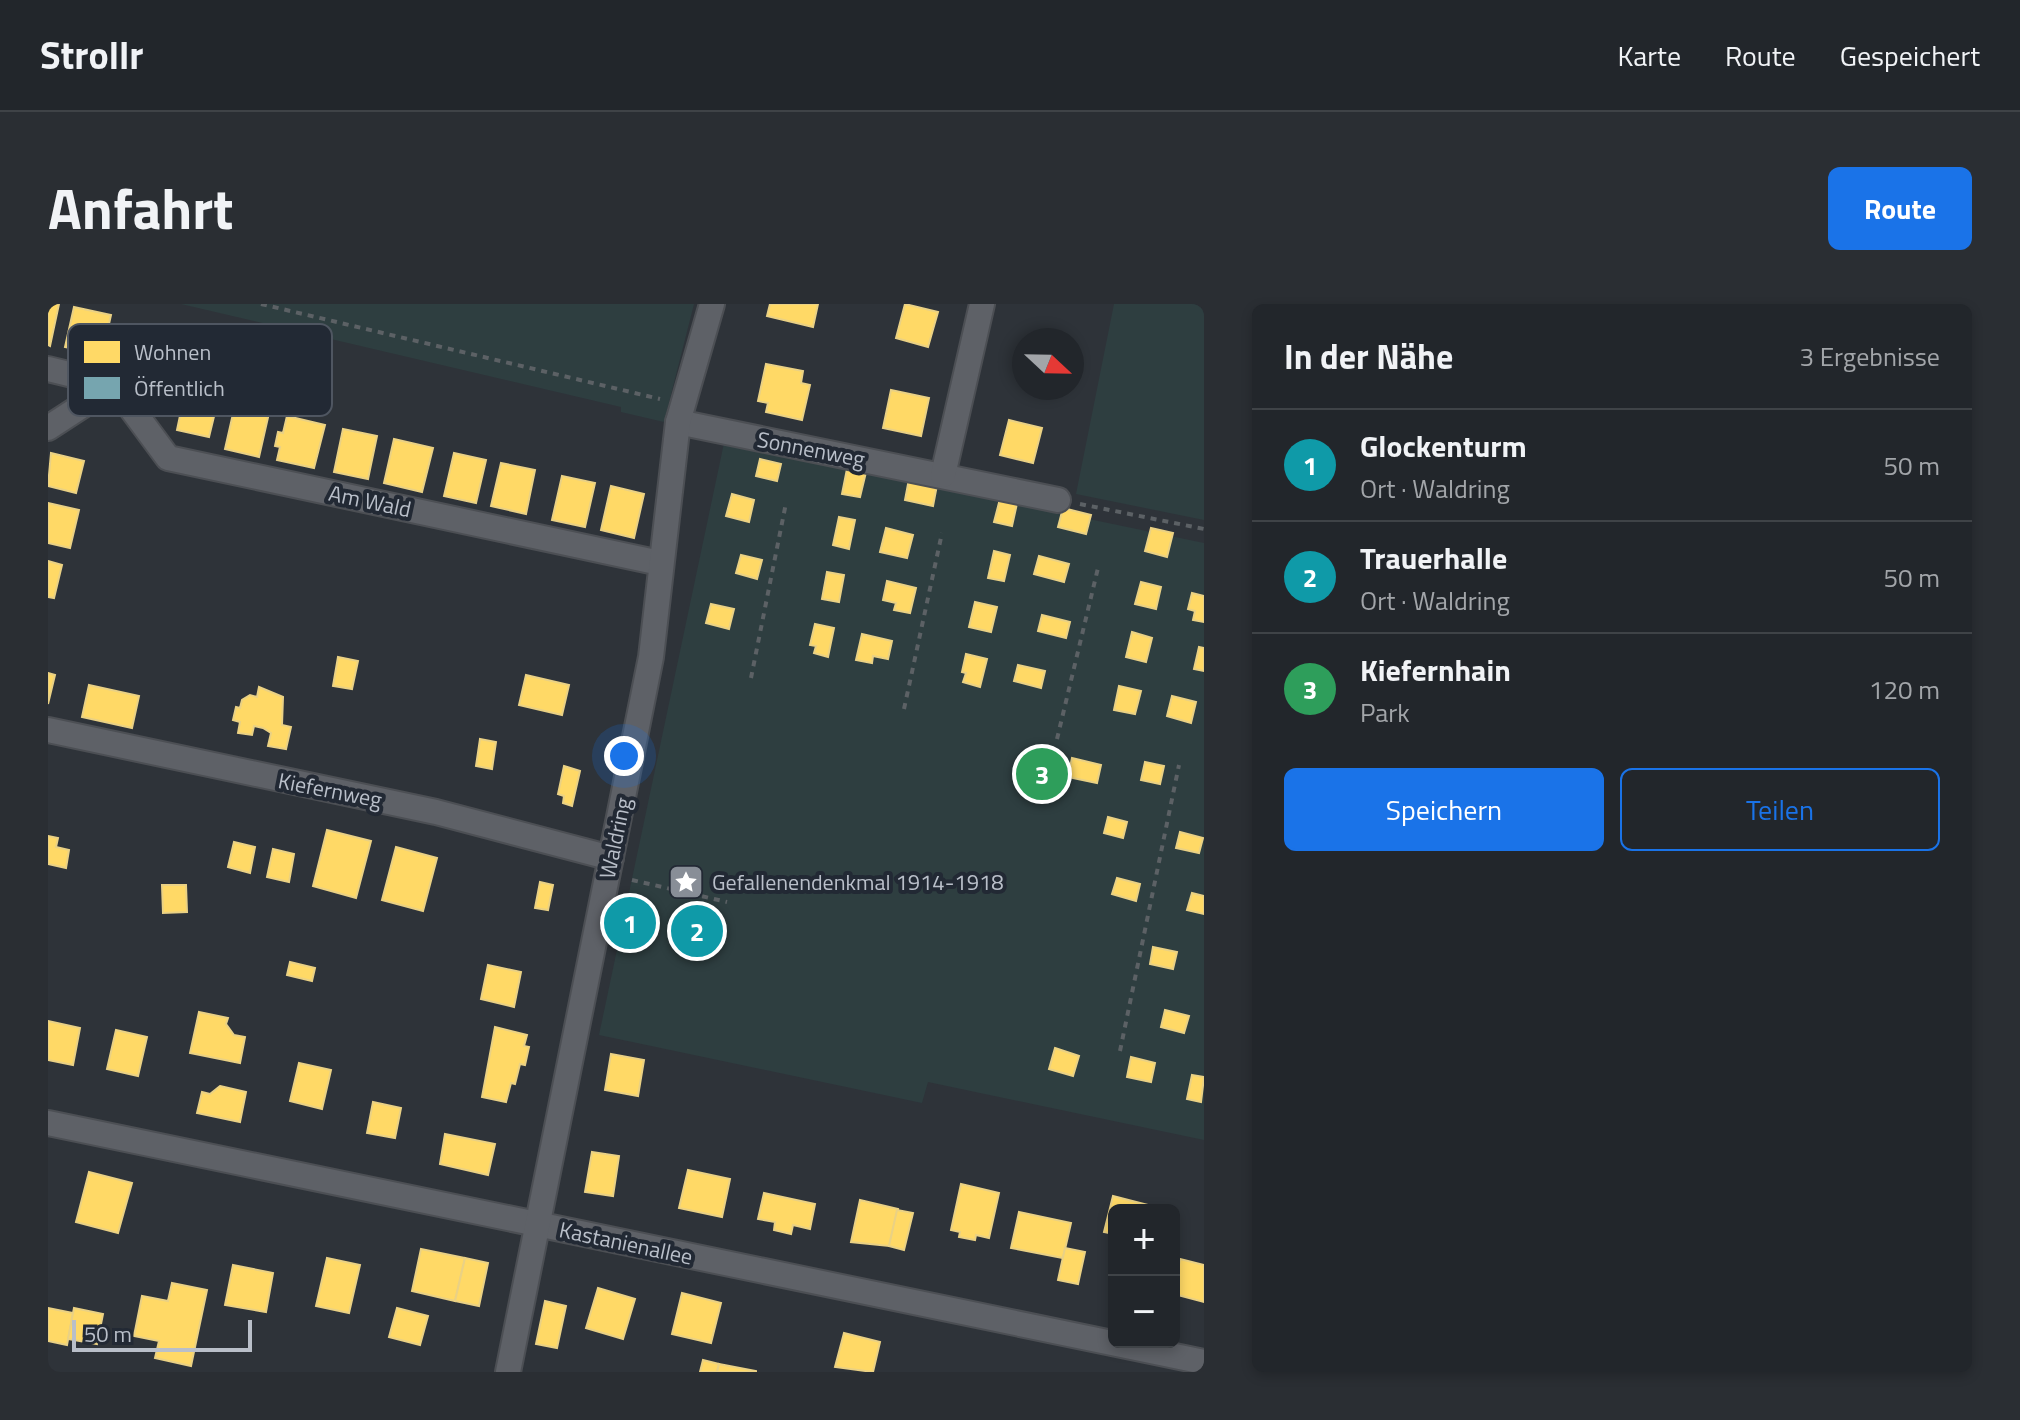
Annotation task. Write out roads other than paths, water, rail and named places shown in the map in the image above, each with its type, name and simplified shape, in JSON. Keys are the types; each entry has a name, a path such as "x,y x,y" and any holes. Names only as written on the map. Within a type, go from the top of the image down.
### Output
{"street":[{"name":"Waldring","path":"508,1372 651,657 678,422 712,304"},
{"path":"943,475 982,304"},
{"path":"48,369 68,374"},
{"path":"48,428 68,415"},
{"name":"Am Wald","path":"137,416 168,458 660,563"},
{"name":"Sonnenweg","path":"678,422 1058,500"},
{"name":"Kiefernweg","path":"48,730 436,812 611,858"},
{"name":"Kastanienallee","path":"48,1123 1204,1362"}],"place":[{"name":"Kiefernhain","path":"1042,774"},
{"name":"Gefallenendenkmal 1914-1918","path":"686,882"},
{"name":"Glockenturm","path":"630,923"},
{"name":"Trauerhalle","path":"697,931"}]}
